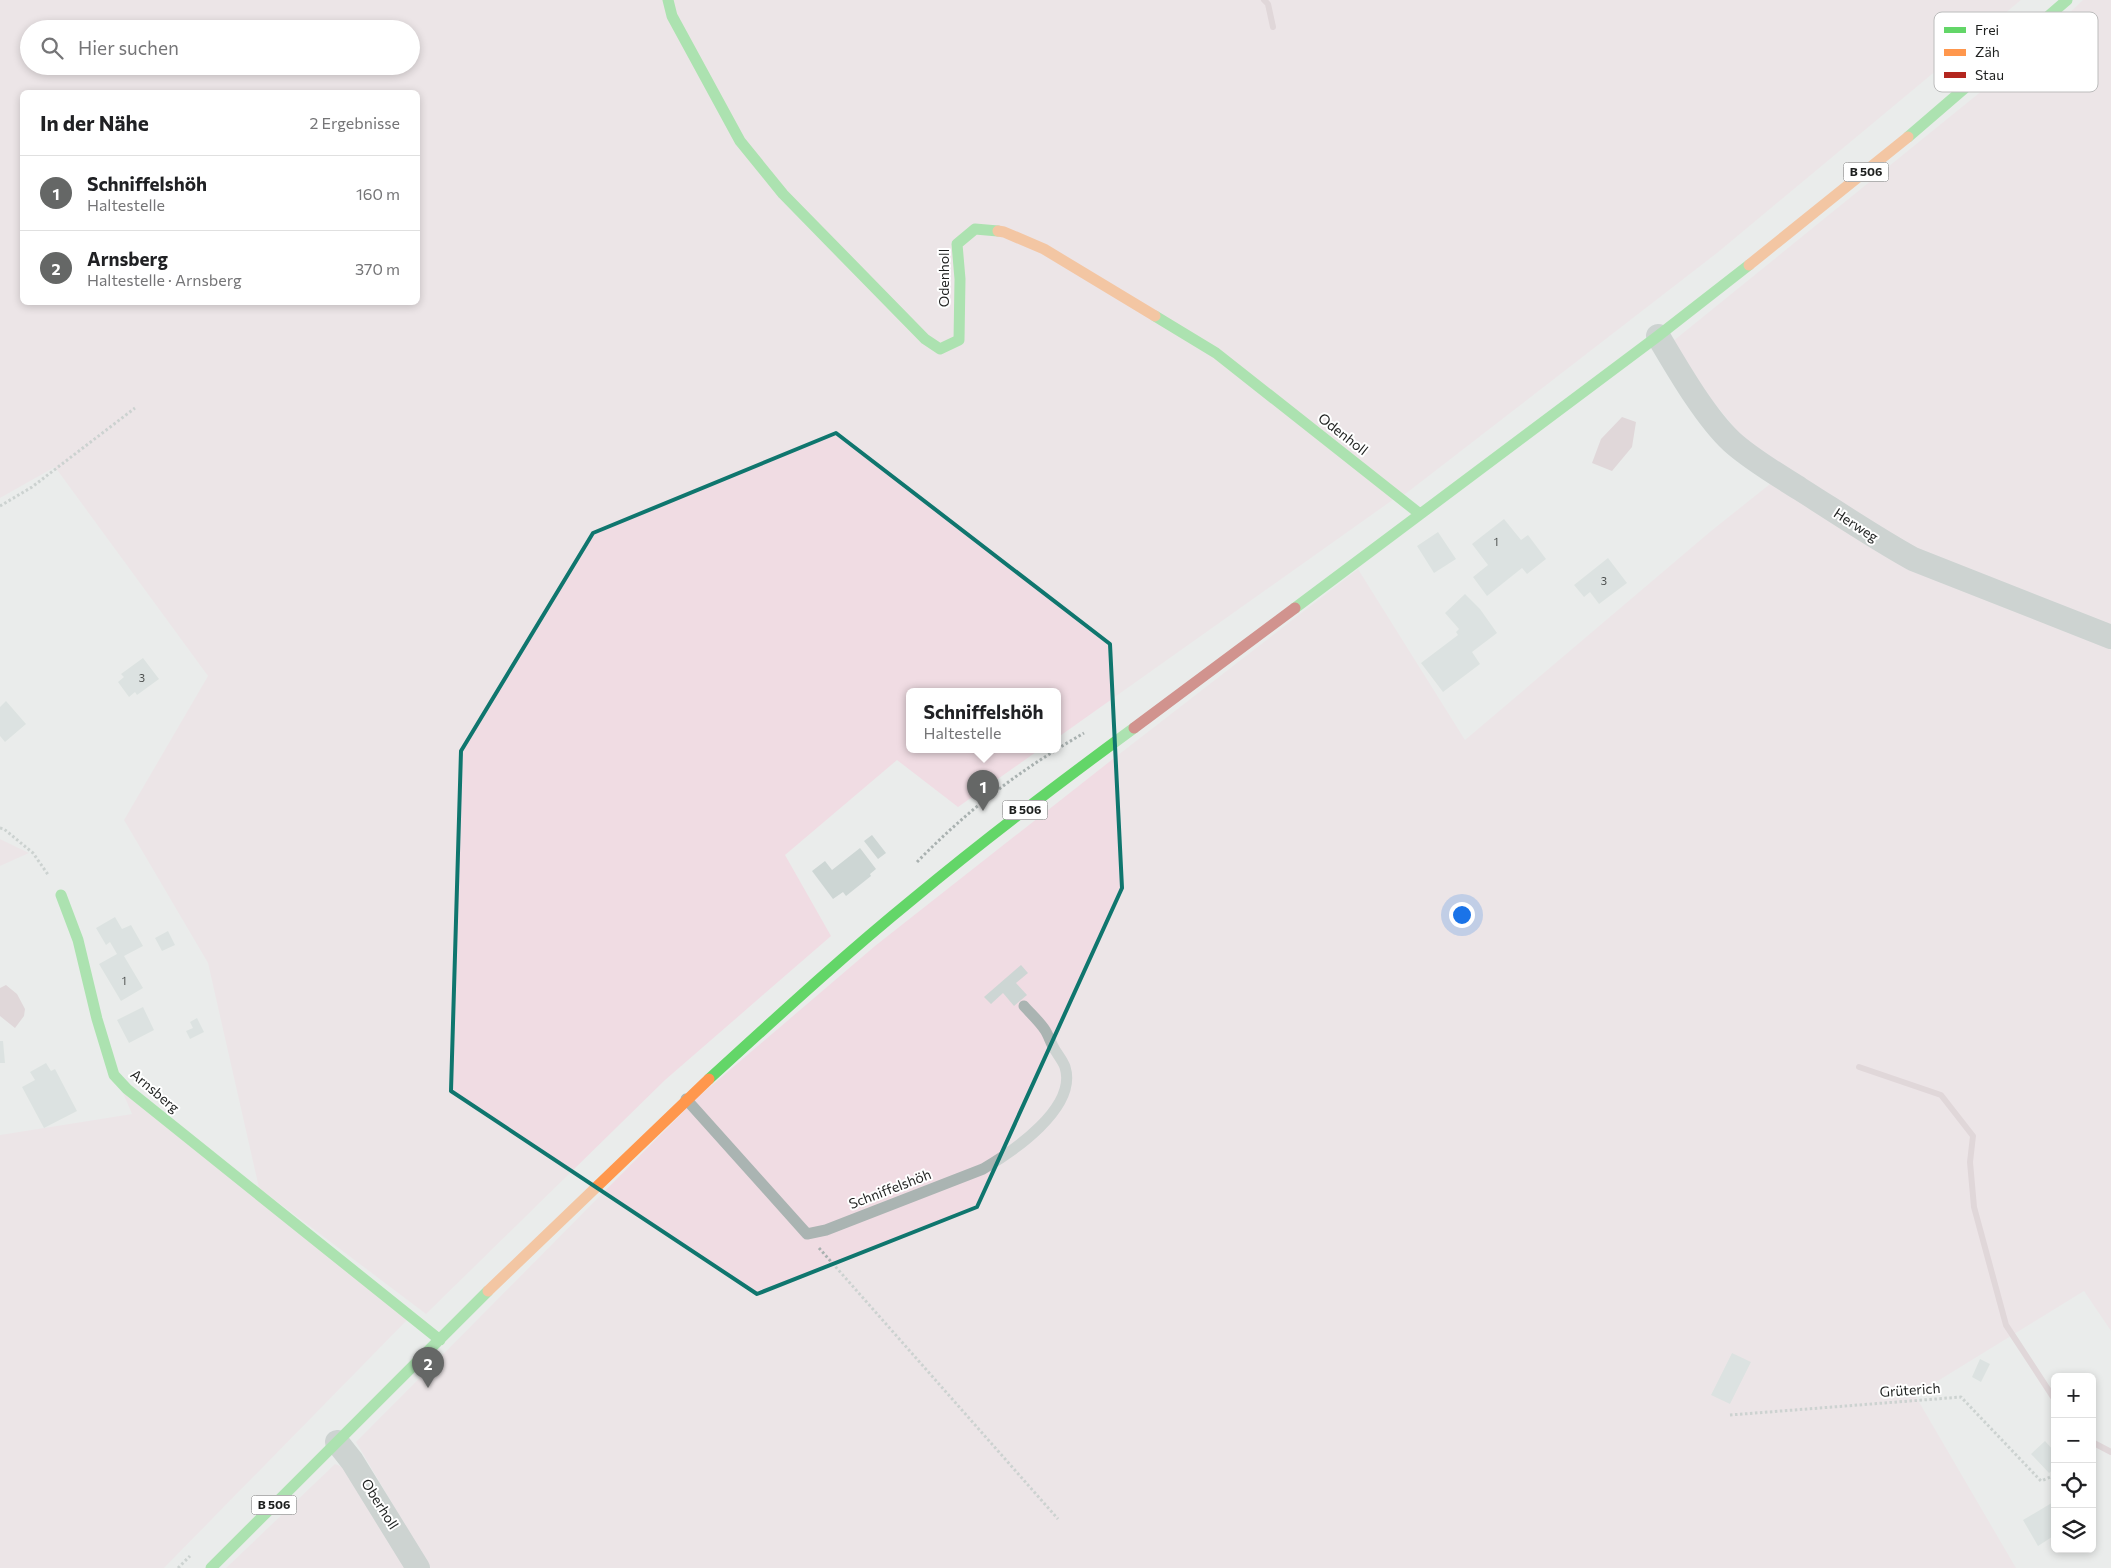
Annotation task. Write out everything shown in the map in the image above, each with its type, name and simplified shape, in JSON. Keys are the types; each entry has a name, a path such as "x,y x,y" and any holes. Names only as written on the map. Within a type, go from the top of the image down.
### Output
{"main road":[{"name":"Odenholl","path":"668,0 672,16 740,141 783,194 925,339 940,348 959,340 960,279 957,244 975,229 1004,232 1044,249 1216,353 1420,514"},
{"name":"B 506","path":"2054,12 2067,0"},
{"name":"B 506","path":"211,1568 686,1099 866,937 994,833 1658,336 1876,165 1963,92"},
{"name":"Arnsberg","path":"61,895 78,940 97,1019 114,1075 127,1089 440,1340"}],"street":[{"name":"Herweg","path":"1658,336 1686,382 1732,442 1776,474 1913,559 2111,637"},
{"name":"Oberholl","path":"337,1442 358,1469 418,1568"}],"lane":[{"name":"Schniffelshöh","path":"807,1234 826,1230 983,1169 1007,1155 1035,1132 1052,1112 1064,1092 1065,1066 1045,1030 1024,1006"},
{"path":"686,1099 807,1234"}],"path":[{"path":"0,506 32,487 135,408"},
{"path":"0,823 2,828 33,853 61,895"},
{"path":"807,1234 1058,1519"},
{"name":"Grüterich","path":"1730,1415 1961,1397 2041,1481 2051,1477"}],"highlighted area":[{"path":"836,433 1110,644 1122,888 977,1207 757,1294 451,1091 461,751 593,533"}],"shaded area":[{"path":"0,0 2021,0 2007,12 1934,12 1934,72 1717,253 1404,495 1214,356 1394,499 1061,735 1061,688 906,688 906,753 1035,753 958,807 897,760 785,855 831,936 665,1080 426,1314 259,1188 208,963 124,820 208,676 55,467 0,498"},
{"path":"2083,0 2111,0 2111,628 1887,539 1782,471 1738,432 1667,346 1980,92 2098,92 2098,12 2070,12"},
{"path":"1622,417 1636,422 1632,447 1612,471 1592,463 1601,439"},
{"path":"1775,480 2111,648 2111,1331 2084,1291 1915,1395 2016,1568 430,1568 356,1442 697,1098 875,946 1358,569 1465,740 1711,531"},
{"path":"0,839 29,853 0,866"},
{"path":"6,985 17,994 25,1009 24,1016 15,1028 0,1016 0,988"},
{"path":"123,1093 408,1319 164,1568 0,1568 0,1135 132,1114"},
{"path":"335,1464 348,1469 413,1568 226,1568"}],"building":[{"path":"1504,519 1521,540 1528,535 1546,559 1527,574 1522,568 1487,596 1473,577 1488,565 1472,544"},
{"path":"1438,532 1456,559 1434,573 1417,546"},
{"path":"1608,558 1627,583 1599,604 1590,592 1584,597 1574,585"},
{"path":"1465,594 1480,609 1497,633 1472,652 1480,664 1443,692 1421,663 1458,635 1456,632 1459,629 1445,613"},
{"path":"143,658 159,679 137,695 135,692 129,697 118,682 124,677 121,674"},
{"path":"6,701 26,724 5,742 0,736 0,707"},
{"path":"872,835 886,853 878,859 864,841"},
{"path":"860,848 876,869 870,874 871,876 846,896 843,892 833,899 812,871 825,861 832,870"},
{"path":"115,917 122,929 131,925 143,946 124,956 143,988 121,1001 99,964 117,954 110,942 106,945 96,928"},
{"path":"168,931 175,945 162,951 155,938"},
{"path":"1021,965 1028,973 1016,983 1027,995 1014,1006 1003,993 991,1004 984,997"},
{"path":"143,1007 154,1030 129,1043 117,1020"},
{"path":"197,1018 204,1032 190,1039 186,1031 193,1028 190,1022"},
{"path":"0,1041 3,1041 5,1063 0,1063"},
{"path":"46,1063 51,1071 55,1069 77,1111 44,1128 22,1087 35,1080 30,1072"},
{"path":"1732,1353 1751,1362 1730,1404 1711,1395"},
{"path":"1980,1359 1990,1364 1981,1382 1972,1377"},
{"path":"2045,1441 2051,1448 2051,1471 2049,1473 2031,1454"},
{"path":"2051,1503 2051,1538 2038,1546 2023,1520"}],"waterway":[{"path":"1264,0 1268,4 1273,27"},
{"path":"1859,1067 1941,1095 1973,1136 1970,1162 1974,1207 2006,1325 2051,1394"},
{"path":"2096,1444 2111,1452"}],"traffic: fast":[{"path":"668,0 672,16 740,141 783,194 925,339 940,349 959,340 960,279 957,244 975,229 998,231"},
{"path":"2053,12 2067,0"},
{"path":"1908,137 1960,92"},
{"path":"1295,608 1658,336 1749,265"},
{"path":"1155,316 1216,353 1420,514"},
{"path":"709,1079 835,965 913,899 1022,812 1134,728"},
{"path":"61,895 78,940 97,1019 114,1075 127,1089 440,1340"},
{"path":"211,1568 488,1291"}],"traffic: slow":[{"path":"1749,265 1908,137"},
{"path":"998,231 1044,249 1155,316"},
{"path":"488,1291 709,1079"}],"traffic: jam":[{"path":"1134,728 1295,608"}],"place":[{"name":"Schniffelshöh","path":"983,811"},
{"name":"Arnsberg","path":"428,1388"}]}
